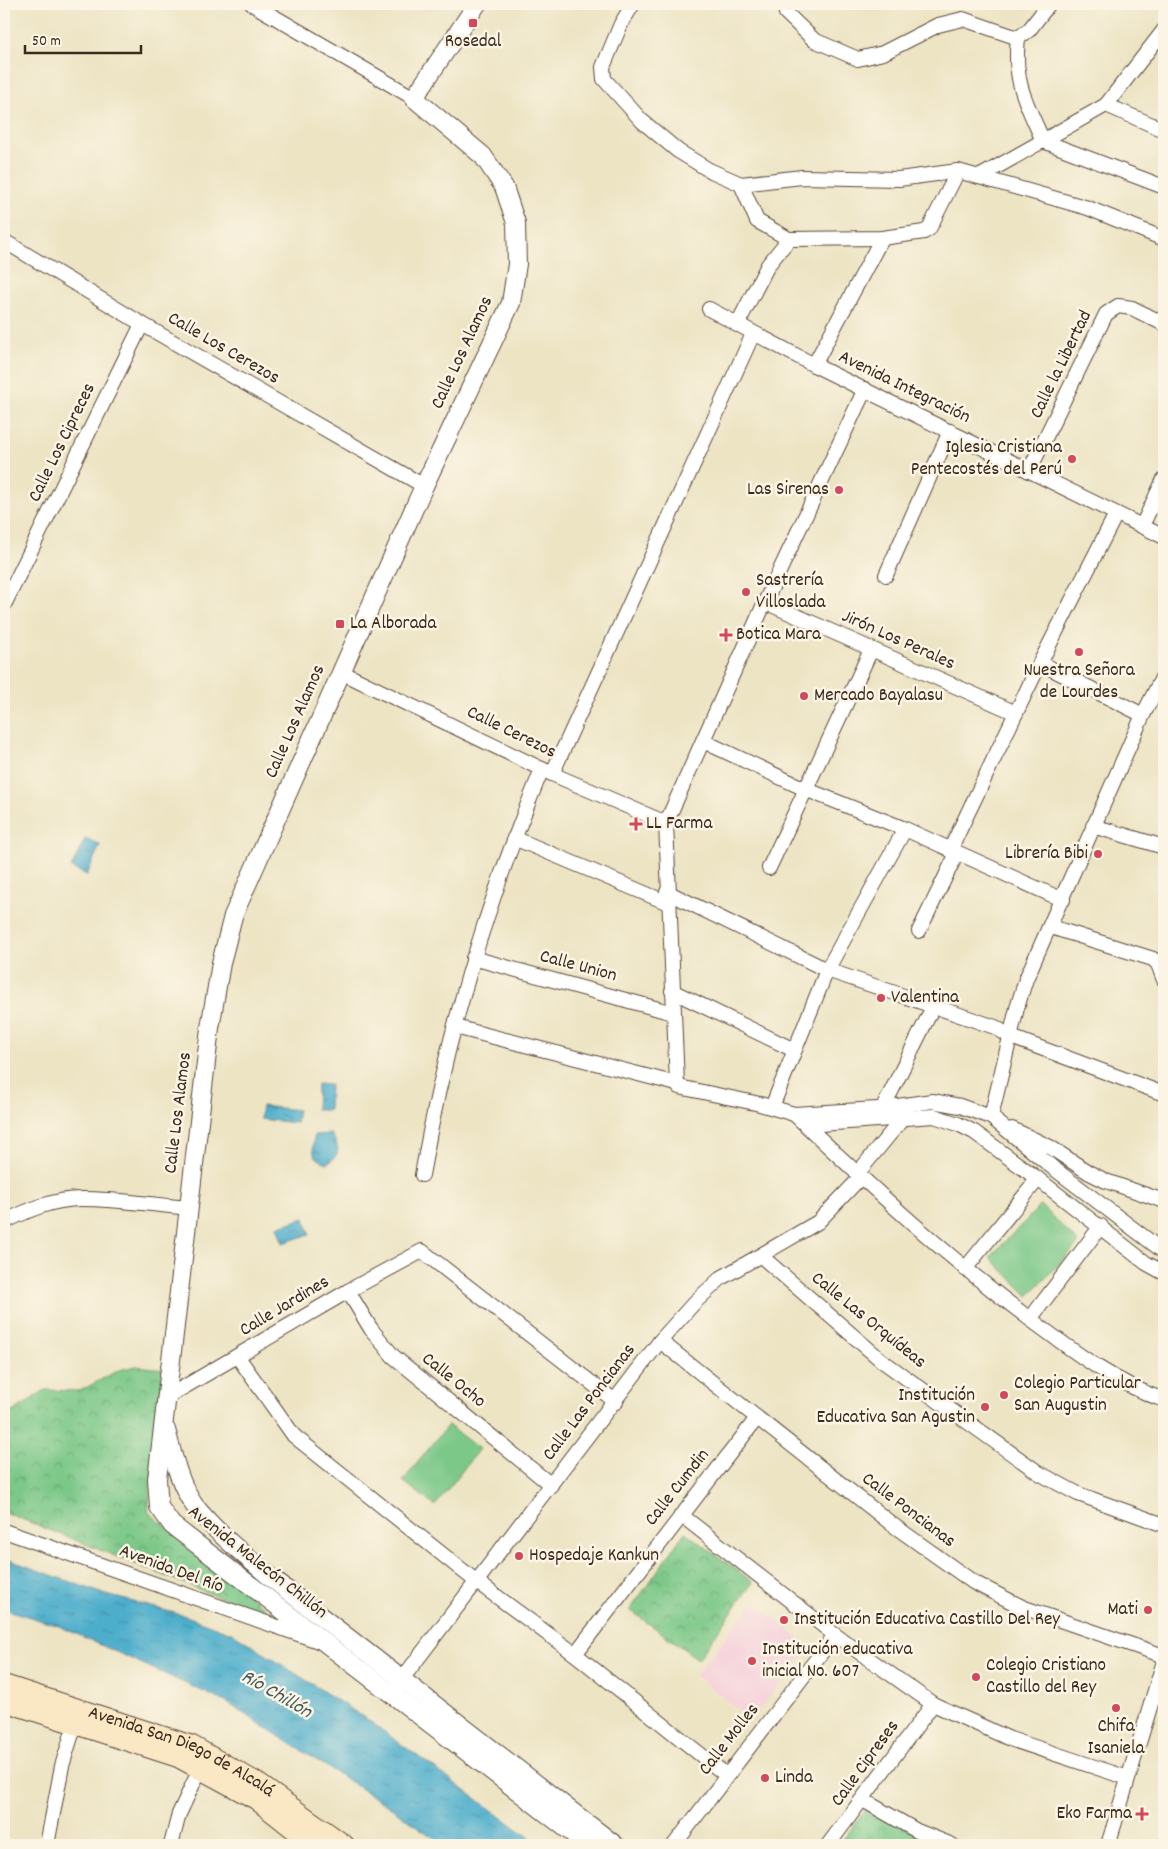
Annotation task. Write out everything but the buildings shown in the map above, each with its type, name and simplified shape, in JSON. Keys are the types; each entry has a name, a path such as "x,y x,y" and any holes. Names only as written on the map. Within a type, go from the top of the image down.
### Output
{"main road":[{"name":"Avenida San Diego de Alcalá","path":"4,1685 192,1746 257,1783 344,1845"},
{"name":"Avenida San Diego de Alcalá","path":"4,1701 178,1757 256,1799 314,1845"}],"street":[{"path":"252,4 414,98 477,4"},
{"path":"633,4 620,24 603,67 604,79 642,122 678,151 709,170 742,184 802,176 899,179 958,171 1088,208 1164,238"},
{"path":"784,4 786,13 814,40 858,60 883,53 938,25 963,19 1018,38"},
{"path":"1049,4 1029,30 1018,38 1016,58 1019,88 1043,141 1164,187"},
{"path":"979,177 1106,105 1164,30"},
{"name":"Calle Los Alamos","path":"164,1425 210,1028 221,963 233,916 424,486 511,304 517,264 516,223 504,187 483,156 414,98"},
{"path":"1106,105 1164,130"},
{"path":"742,184 757,220 790,239 882,238 927,231 958,171"},
{"path":"814,365 882,238"},
{"path":"737,325 768,265 790,239"},
{"name":"Calle Los Cerezos","path":"4,241 142,324 424,486"},
{"name":"Calle la Libertad","path":"1029,470 1106,314 1118,306 1132,308 1164,324"},
{"name":"Avenida Integración","path":"709,309 814,365 1164,537"},
{"name":"Calle Los Cipreces","path":"4,605 142,324"},
{"path":"422,1175 432,1120 473,958 514,838 754,334"},
{"path":"677,1084 666,823 765,602 865,389"},
{"path":"886,575 950,431"},
{"path":"1142,526 1164,479"},
{"path":"919,931 1016,713 1116,514"},
{"name":"Jirón Los Perales","path":"765,602 1016,713"},
{"path":"769,868 871,650"},
{"path":"1040,663 1142,715"},
{"name":"Calle Cerezos","path":"341,672 547,772 666,823"},
{"path":"992,1118 1026,979 1063,900 1142,715 1164,674"},
{"path":"703,741 805,789 906,829 1063,900"},
{"path":"1093,826 1164,847"},
{"path":"772,1107 827,970 906,829"},
{"path":"514,838 668,898 827,970 995,1027 1011,1037 1164,1094"},
{"path":"1051,927 1153,959 1158,964 1164,980"},
{"name":"Calle Union","path":"473,958 673,1012"},
{"path":"672,991 794,1050"},
{"path":"884,1106 933,1007"},
{"path":"456,1027 677,1084 679,1087 772,1107 794,1114 940,1102 992,1118 1050,1147 1106,1181 1164,1201"},
{"path":"794,1114 859,1176 965,1269 1096,1368 1164,1400"},
{"path":"806,1125 934,1116 958,1124 974,1132 1101,1226 1146,1263 1164,1273"},
{"name":"Calle Las Poncianas","path":"390,1693 403,1679 616,1402 660,1341 694,1303 721,1278 818,1222 859,1176 903,1118"},
{"path":"992,1118 1066,1178 1164,1252"},
{"path":"965,1269 1038,1179"},
{"path":"4,1222 27,1211 55,1202 80,1199 190,1208"},
{"path":"1030,1319 1101,1226"},
{"name":"Calle Jardines","path":"167,1397 348,1291 422,1251 616,1402"},
{"name":"Calle Las Orquídeas","path":"761,1256 881,1360 1039,1473 1078,1494 1164,1526"},
{"name":"Calle Ocho","path":"348,1291 371,1329 392,1356 551,1486"},
{"name":"Calle Poncianas","path":"660,1341 894,1525 973,1582 1022,1607 1164,1656"},
{"path":"238,1357 294,1436 477,1582 575,1654 726,1775"},
{"name":"Calle Cumdin","path":"575,1654 757,1418"},
{"name":"Avenida Malecón Chillón","path":"164,1425 157,1479 159,1507 172,1525 588,1845"},
{"name":"Avenida Malecón Chillón","path":"164,1425 180,1476 192,1501 224,1537 275,1581 615,1845"},
{"path":"681,1516 835,1635 933,1704 1010,1739 1128,1778"},
{"name":"Avenida Del Río","path":"4,1530 326,1644"},
{"name":"Calle Molles","path":"674,1845 835,1635"},
{"path":"1108,1845 1164,1662"},
{"name":"Calle Cipreses","path":"828,1845 933,1704"},
{"path":"47,1845 62,1766 75,1724"},
{"path":"171,1845 179,1814 200,1769"},
{"path":"863,1800 918,1831 952,1845"}],"shaded area":[{"name":"Institución educativa inicial No. 607","path":"754,1602 809,1647 751,1720 695,1675"}],"green space":[{"path":"1041,1205 1079,1243 1028,1296 990,1257"},
{"path":"136,1366 163,1369 148,1512 282,1622 4,1512 4,1414 14,1411 45,1390 80,1391 119,1370"},
{"path":"448,1425 479,1449 435,1506 403,1481"},
{"path":"685,1532 753,1582 698,1659 630,1610"},
{"path":"866,1809 939,1845 839,1845"}],"water":[{"path":"85,839 100,845 87,875 71,868"},
{"path":"317,1084 330,1085 329,1110 316,1110"},
{"path":"262,1106 298,1110 296,1123 260,1119"},
{"path":"331,1134 338,1150 335,1157 327,1163 315,1156 314,1135"},
{"path":"304,1218 310,1234 283,1243 277,1227"},
{"name":"Río Chillón","path":"4,1558 107,1595 186,1616 234,1634 368,1720 540,1845 444,1845 391,1808 226,1702 59,1626 4,1609"}],"place":[{"name":"Rosedal","path":"473,23"},
{"name":"Iglesia Cristiana Pentecostés del Perú","path":"1072,459"},
{"name":"Las Sirenas","path":"839,490"},
{"name":"Sastrería Villoslada","path":"746,592"},
{"name":"La Alborada","path":"340,624"},
{"name":"Botica Mara","path":"726,635"},
{"name":"Nuestra Señora de Lourdes","path":"1079,652"},
{"name":"Mercado Bayalasu","path":"804,696"},
{"name":"LL Farma","path":"636,824"},
{"name":"Librería Bibi","path":"1098,854"},
{"name":"Valentina","path":"881,998"},
{"name":"Colegio Particular San Augustin","path":"1004,1395"},
{"name":"Institución Educativa San Agustin","path":"985,1407"},
{"name":"Hospedaje Kankun","path":"519,1556"},
{"name":"Mati","path":"1148,1610"},
{"name":"Institución Educativa Castillo Del Rey","path":"784,1620"},
{"name":"Institución educativa inicial No. 607","path":"752,1661"},
{"name":"Colegio Cristiano Castillo del Rey","path":"976,1677"},
{"name":"Chifa Isaniela","path":"1116,1708"},
{"name":"Linda","path":"765,1778"},
{"name":"Eko Farma","path":"1142,1814"}]}
